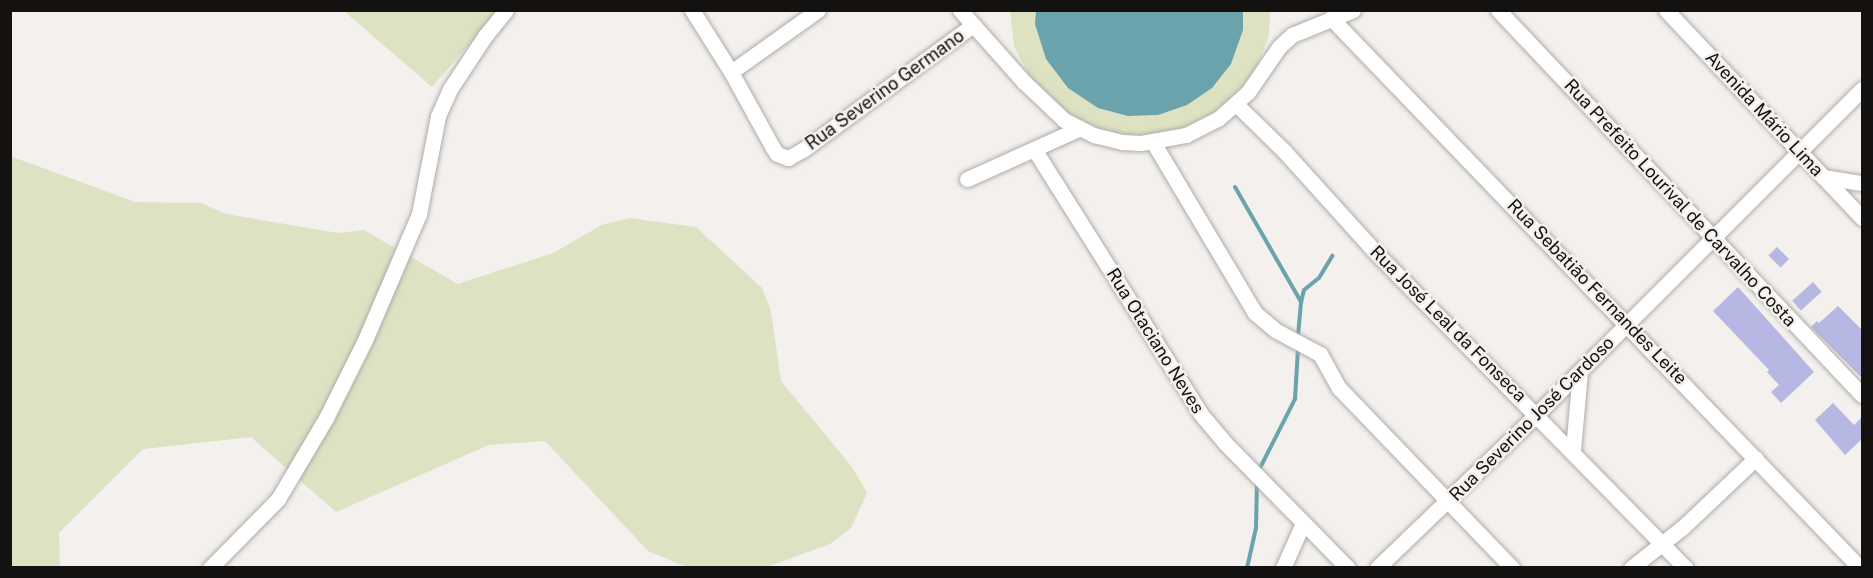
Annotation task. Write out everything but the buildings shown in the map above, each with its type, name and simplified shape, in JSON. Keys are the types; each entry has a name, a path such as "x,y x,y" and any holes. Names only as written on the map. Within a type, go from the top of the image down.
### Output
{"street":[{"path":"210,567 278,499 326,418 370,330 419,214 438,116 450,89 485,36 506,10"},
{"path":"692,10 731,72 818,10"},
{"name":"Rua Severino Germano","path":"960,10 1042,100 1078,129 1123,142 1153,142 1194,132 1218,119 1236,104 1279,47 1292,35 1353,10"},
{"name":"Rua Prefeito Lourival de Carvalho Costa","path":"1498,10 1713,240 1863,395"},
{"name":"Avenida Mário Lima","path":"1666,10 1863,218"},
{"name":"Rua Sebatião Fernandes Leite","path":"1331,18 1860,567"},
{"name":"Rua Severino Germano","path":"731,72 777,154 788,158 974,25"},
{"name":"Rua Severino José Cardoso","path":"1377,567 1450,500 1863,89"},
{"name":"Rua José Leal da Fonseca","path":"1236,104 1299,167 1377,254 1686,567"},
{"path":"967,178 1078,129"},
{"path":"1153,142 1248,304 1275,330 1320,354 1339,388 1450,500 1512,567"},
{"name":"Rua Otaciano Neves","path":"1034,149 1145,323 1190,399 1226,444 1348,567"},
{"path":"1823,177 1863,183"},
{"path":"1573,450 1580,372"},
{"path":"1631,567 1683,526 1755,458"},
{"path":"1283,567 1303,523"}],"green space":[{"path":"344,11 498,11 432,87"},
{"path":"1010,11 1270,11 1269,35 1254,74 1226,108 1190,130 1148,139 1105,134 1065,116 1034,85 1014,46"},
{"path":"10,156 135,202 201,203 226,214 338,233 364,230 458,284 553,253 602,225 629,218 696,227 762,288 771,311 781,381 852,467 867,493 851,528 830,544 767,567 687,567 648,551 545,441 489,445 336,512 251,437 143,449 59,533 60,567 11,567"}],"water":[{"path":"1036,11 1243,11 1243,30 1231,64 1212,88 1187,105 1158,115 1128,116 1098,108 1068,88 1046,59 1035,24"}],"waterway":[{"path":"1235,187 1301,302 1298,337"},
{"path":"1301,302 1304,290 1319,278 1332,256"},
{"path":"1259,470 1295,399 1298,348"},
{"path":"1247,568 1256,528 1257,481"}]}
